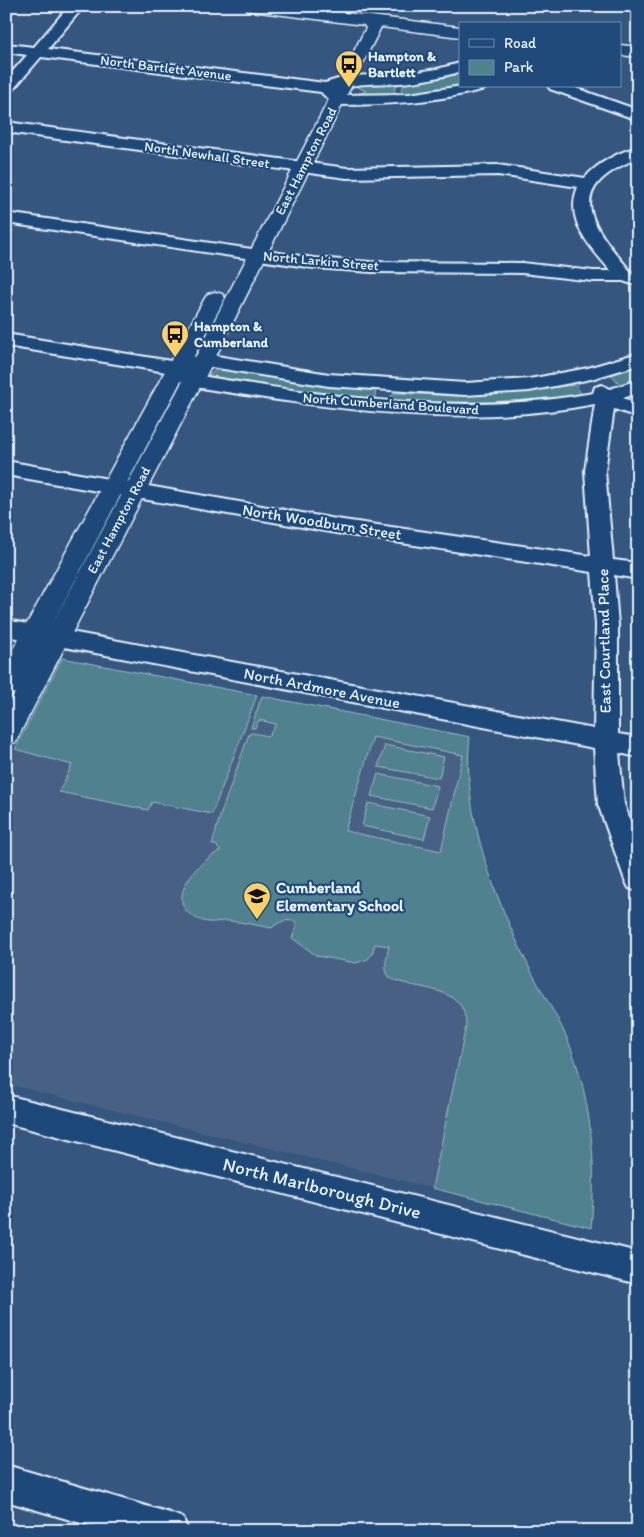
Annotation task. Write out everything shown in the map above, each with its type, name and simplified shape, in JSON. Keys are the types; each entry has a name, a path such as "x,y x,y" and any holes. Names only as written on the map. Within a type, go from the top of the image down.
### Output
{"main road":[{"path":"251,6 372,13 459,32"},
{"name":"East Hampton Road","path":"332,94 348,80 374,28 372,13"},
{"name":"East Hampton Road","path":"6,735 45,636 124,488 191,370 248,254 332,94 361,25 372,13"},
{"path":"622,50 638,52"},
{"name":"East Hampton Road","path":"6,686 45,636"}],"street":[{"path":"6,89 76,6"},
{"name":"North Bartlett Avenue","path":"6,48 332,94 408,100 457,93 473,88"},
{"path":"348,80 404,78 438,74 459,67"},
{"path":"561,88 638,115"},
{"name":"North Newhall Street","path":"6,128 346,173 431,172 471,169 498,170 588,184"},
{"path":"631,278 592,236 584,222 581,209 582,198 588,184 600,171 614,161 638,152"},
{"name":"North Larkin Street","path":"6,218 314,263 371,267 522,268 631,278"},
{"name":"North Cumberland Boulevard","path":"6,340 191,370 465,389 529,385 591,373 638,359"},
{"name":"North Cumberland Boulevard","path":"191,370 274,394 332,402 471,412 540,407 606,398 638,386"},
{"path":"591,373 606,398 638,411"},
{"name":"East Courtland Place","path":"606,398 595,471 606,625 606,741 611,804 638,880"},
{"name":"North Woodburn Street","path":"6,468 336,526 638,571"},
{"name":"North Ardmore Avenue","path":"6,628 638,747"},
{"name":"North Marlborough Drive","path":"6,1109 638,1268"},
{"path":"6,1483 170,1531"}],"shaded area":[{"name":"Cumberland Elementary School","path":"62,658 470,737 470,798 489,876 528,964 567,1038 581,1079 589,1121 595,1176 442,1189 432,1188 6,1084 6,766"}],"green space":[{"path":"459,71 459,88 461,88 442,92 405,94 401,88 410,80"},
{"path":"398,82 394,90 400,98 350,96 366,91 355,86 356,84"},
{"path":"638,365 638,379 621,385 611,375"},
{"path":"217,370 376,391 374,401 370,402 210,378 209,374"},
{"path":"576,385 582,395 491,407 392,401 391,396 396,393 456,396 496,394"},
{"path":"62,658 257,695 212,814 152,802 148,810 59,792 72,765 15,749"},
{"path":"262,696 470,737 468,765 470,794 483,854 516,940 567,1038 582,1084 591,1132 593,1156 591,1228 432,1188 466,1026 464,1012 458,1002 449,996 438,991 390,978 386,970 389,946 375,944 372,954 368,959 356,963 317,956 292,938 296,922 283,921 272,928 230,921 207,922 190,914 183,905 182,895 185,885 192,874 200,865 220,851 216,845 212,845 220,816 249,734 269,736 276,724 259,720 255,728 251,728","holes":["373,737 463,755 441,851 345,831"]},
{"path":"385,745 444,757 439,778 378,767"},
{"path":"378,774 438,786 432,808 371,796"},
{"path":"368,803 430,816 424,839 362,826"}],"place":[{"name":"Hampton & Bartlett","path":"349,88"},
{"name":"Hampton & Cumberland","path":"175,358"},
{"name":"Cumberland Elementary School","path":"257,920"}]}
